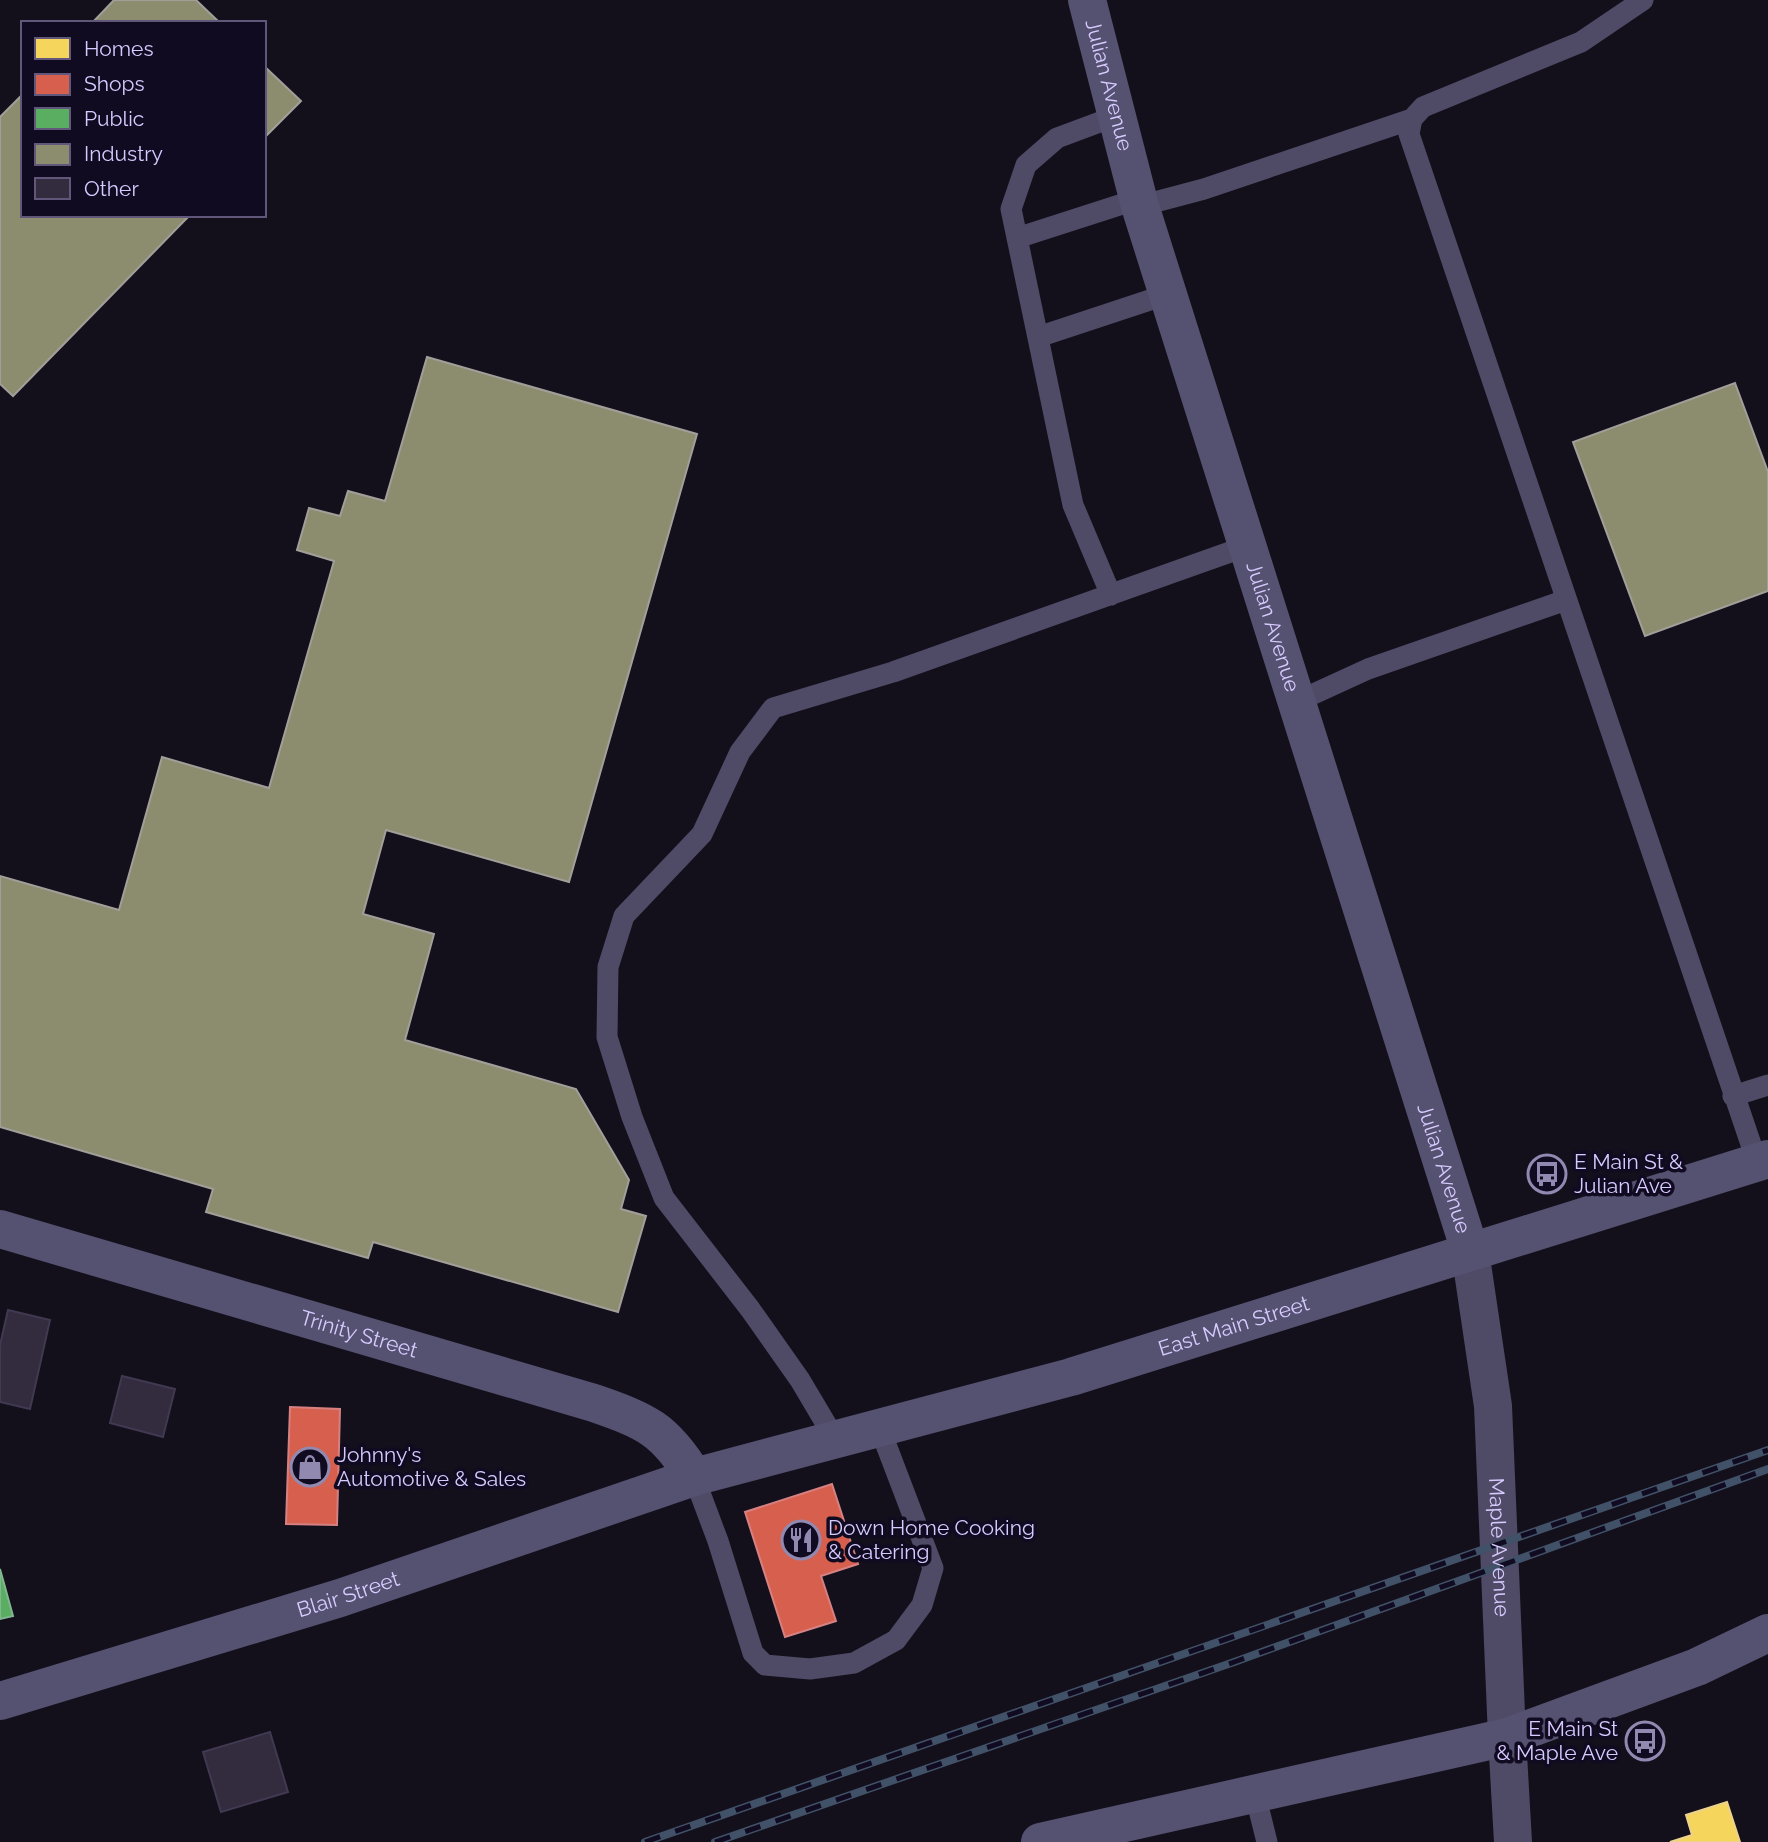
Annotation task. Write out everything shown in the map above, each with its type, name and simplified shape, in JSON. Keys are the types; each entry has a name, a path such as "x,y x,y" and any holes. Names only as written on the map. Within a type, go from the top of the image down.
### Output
{"street":[{"name":"Julian Avenue","path":"1087,0 1139,202 1470,1251"},
{"name":"East Main Street","path":"694,1477 1071,1377 1763,1161"},
{"name":"Trinity Street","path":"0,1229 636,1417 661,1434 681,1455 694,1477"},
{"name":"Maple Avenue","path":"1470,1251 1493,1406 1513,1842"},
{"name":"Blair Street","path":"0,1701 340,1598 694,1477"},
{"path":"1058,1840 1507,1737 1697,1667 1768,1633"}],"lane":[{"path":"1017,238 1139,202 1204,189 1412,119 1423,107 1581,42 1643,0"},
{"path":"1111,594 1073,505 1011,209 1026,165 1057,138 1116,116"},
{"path":"1412,119 1409,134 1733,1096 1763,1161"},
{"path":"1038,337 1168,294"},
{"path":"835,1439 800,1380 750,1309 664,1198 632,1117 607,1037 608,967 624,916 702,834 740,752 773,708 893,672 1247,546"},
{"path":"1296,702 1368,669 1566,600"},
{"path":"1733,1096 1768,1085"},
{"path":"694,1477 718,1541 753,1653 765,1665 810,1669 854,1663 896,1640 922,1605 933,1568 880,1429"},
{"path":"1255,1794 1267,1842"}],"building: Homes":[{"path":"1727,1802 1740,1842 1670,1842 1692,1835 1686,1815"}],"building: Shops":[{"path":"290,1407 340,1409 337,1525 286,1524"},
{"path":"832,1484 858,1564 821,1576 836,1621 785,1637 745,1512"}],"building: Public":[{"path":"0,1569 13,1616 0,1619"}],"building: Industry":[{"path":"114,0 196,0 218,21 94,21"},
{"path":"266,68 301,101 266,136"},
{"path":"21,96 21,217 188,217 13,396 0,384 0,117"},
{"path":"427,357 697,434 569,882 386,830 363,914 434,934 405,1040 576,1089 629,1180 621,1209 646,1216 618,1312 373,1242 368,1258 206,1212 213,1189 0,1127 0,876 119,910 162,757 269,788 334,561 297,550 309,508 340,516 348,491 385,501"},
{"path":"1735,383 1768,472 1768,591 1645,636 1573,442"}],"building: Other":[{"path":"8,1310 50,1320 30,1409 0,1402 0,1345"},
{"path":"122,1376 175,1389 163,1437 110,1423"},
{"path":"270,1732 288,1792 221,1812 203,1752"}],"railway":[{"path":"645,1842 1768,1450"},
{"path":"715,1842 1237,1661 1768,1469"}],"place":[{"name":"E Main St & Julian Ave","path":"1547,1174"},
{"name":"Johnny's Automotive & Sales","path":"310,1467"},
{"name":"Down Home Cooking & Catering","path":"801,1540"},
{"name":"E Main St & Maple Ave","path":"1645,1741"}]}
